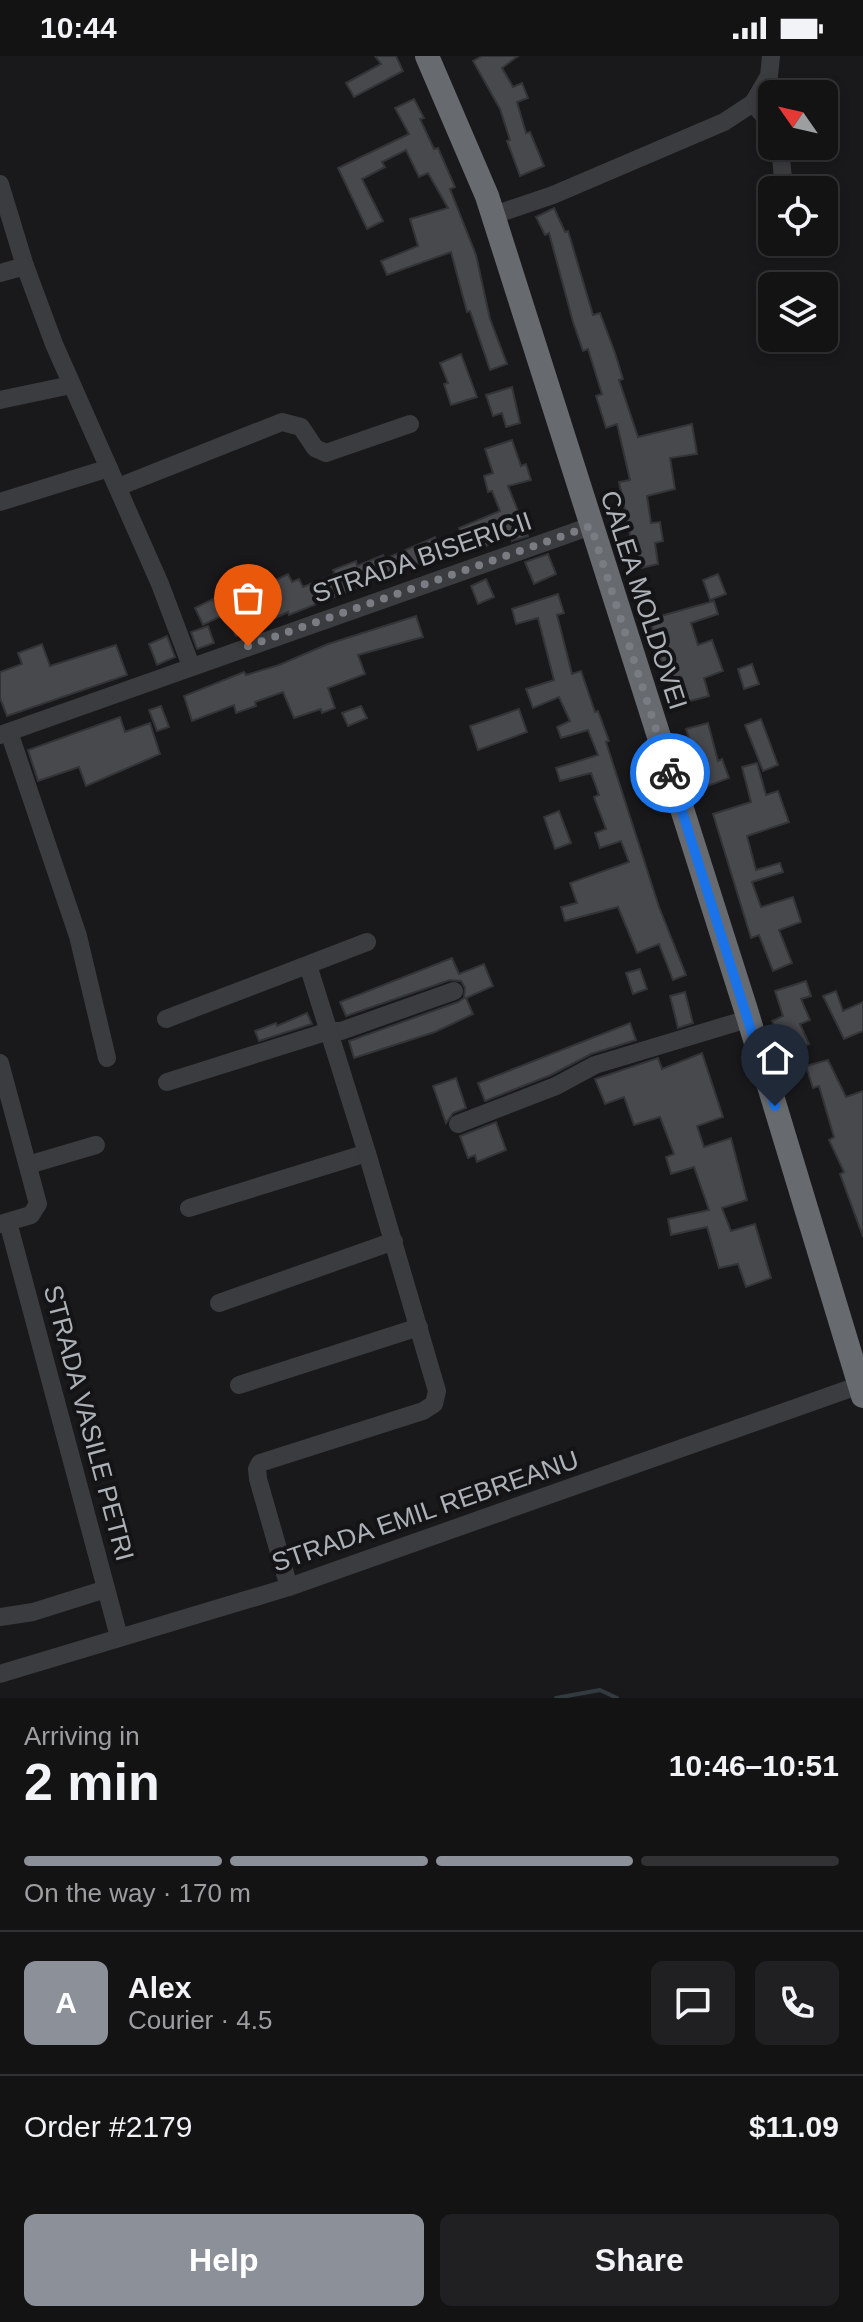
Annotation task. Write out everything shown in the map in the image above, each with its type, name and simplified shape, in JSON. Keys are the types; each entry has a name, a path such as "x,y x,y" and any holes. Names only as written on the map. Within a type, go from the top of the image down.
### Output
{"highway":[{"name":"CALEA MOLDOVEI","path":"427,56 494,215 862,1388"}],"street":[{"path":"494,215 553,195 724,122 753,103 769,76 771,56"},
{"path":"753,103 758,109"},
{"path":"0,184 25,266 71,385 160,584 191,666"},
{"path":"0,273 25,266"},
{"path":"0,400 71,385"},
{"path":"118,487 282,422 301,427 315,448 326,453 410,424"},
{"path":"0,502 109,468"},
{"name":"STRADA BISERICII","path":"4,734 591,526"},
{"path":"4,734 78,936 107,1058"},
{"path":"166,1019 367,942"},
{"path":"289,1587 267,1516 257,1469 266,1460 423,1411 434,1404 437,1391 308,965"},
{"path":"167,1082 329,1031 341,1031 454,991"},
{"path":"458,1124 556,1086 595,1065 748,1019"},
{"name":"STRADA VASILE PETRI","path":"0,1063 38,1204 31,1215 4,1223 119,1637"},
{"path":"28,1165 96,1145"},
{"path":"189,1208 367,1153"},
{"path":"219,1303 394,1241"},
{"path":"239,1385 419,1327"},
{"name":"STRADA EMIL REBREANU","path":"0,1674 289,1587 862,1388"},
{"path":"0,1617 33,1612 106,1589"}],"building":[{"path":"375,56 396,56 403,71 354,97 346,83 381,64"},
{"path":"482,56 518,56 502,68 513,87 522,83 528,98 517,102 526,133 530,132 544,166 520,176 507,141 510,140 500,109 473,61"},
{"path":"414,99 424,118 420,119 434,149 438,148 455,187 450,189 476,255 490,319 507,364 490,370 470,311 467,312 451,252 387,275 381,261 418,246 410,219 448,208 428,173 419,177 406,150 382,162 385,167 362,179 383,221 367,229 338,168 409,134 395,108"},
{"path":"554,208 565,232 568,231 593,315 600,313 615,353 623,379 619,380 638,437 692,424 697,454 670,458 675,489 647,496 651,523 660,522 663,541 655,543 658,564 637,569 619,482 630,480 617,424 606,428 596,396 602,394 588,349 583,351 573,322 549,233 545,235 536,217"},
{"path":"461,354 477,397 451,405 444,384 448,383 440,363"},
{"path":"512,387 520,423 506,427 502,413 493,416 486,395"},
{"path":"512,440 521,466 526,464 531,480 508,486 528,536 512,541 510,536 469,553 459,528 500,511 492,491 488,492 484,476 493,473 485,449"},
{"path":"435,537 443,558 421,567 419,563 289,615 288,612 236,636 227,615 279,591 274,581 288,574 292,582 299,579 303,587 335,574 333,570 356,561 357,566 383,555 385,559"},
{"path":"548,554 556,574 534,584 525,562"},
{"path":"718,574 726,594 710,600 703,580"},
{"path":"486,579 494,597 478,604 471,586"},
{"path":"558,594 564,613 557,615 572,674 581,671 595,712 598,711 659,907 686,975 673,980 659,944 637,953 618,907 565,921 561,907 577,903 570,883 629,862 621,841 600,848 595,833 606,829 594,797 599,795 591,773 560,781 556,768 598,755 588,730 561,738 557,727 570,721 559,697 533,708 526,689 554,680 538,618 516,624 512,609"},
{"path":"213,599 221,616 203,625 195,608"},
{"path":"714,601 718,614 691,623 698,645 712,640 723,671 704,678 709,696 675,705 660,657 669,654 662,633 654,635 650,619"},
{"path":"416,616 423,637 358,655 365,674 328,688 335,708 294,718 283,692 236,713 234,705 192,721 184,696 244,672 246,675 279,665 328,644"},
{"path":"208,626 214,643 197,649 191,632"},
{"path":"167,636 175,657 157,665 149,644"},
{"path":"42,644 50,666 116,645 127,675 7,716 0,698 0,672 22,664 18,653"},
{"path":"752,664 759,684 744,689 738,669"},
{"path":"161,706 169,727 157,731 149,710"},
{"path":"361,706 367,718 348,726 342,713"},
{"path":"519,709 527,732 478,750 470,726"},
{"path":"120,717 125,732 150,723 160,754 86,786 79,767 38,781 28,750"},
{"path":"761,719 778,765 763,771 745,725"},
{"path":"708,723 718,761 722,759 729,778 705,787 686,729"},
{"path":"757,763 766,795 778,791 789,822 747,836 756,870 780,863 783,872 752,882 761,907 793,897 801,922 779,930 792,963 773,971 759,935 751,938 713,814 751,802 742,767"},
{"path":"559,811 571,843 555,849 544,817"},
{"path":"452,958 459,974 484,964 493,986 466,998 473,1014 435,1032 354,1058 349,1041 458,1002 464,998 465,988 461,981 450,980 346,1016 340,1002"},
{"path":"640,969 647,989 633,994 626,973"},
{"path":"806,981 811,996 801,999 810,1020 800,1024 809,1044 795,1051 786,1030 778,1034 772,1021 783,1016 775,991"},
{"path":"836,991 843,1011 863,1002 863,1031 844,1039 823,996"},
{"path":"685,992 693,1023 678,1028 670,996"},
{"path":"307,1013 312,1024 259,1041 255,1031 276,1023 277,1026"},
{"path":"630,1023 636,1040 591,1054 551,1075 485,1101 478,1083"},
{"path":"702,1053 723,1117 697,1126 704,1147 731,1138 747,1200 722,1208 731,1231 755,1224 771,1278 746,1287 738,1264 719,1268 707,1227 671,1235 668,1219 709,1210 694,1167 671,1174 666,1157 674,1154 660,1117 634,1125 624,1097 605,1104 595,1079 658,1058 662,1069"},
{"path":"828,1060 846,1097 863,1091 863,1237 840,1174 844,1172 829,1140 834,1137 819,1086 813,1088 806,1066"},
{"path":"456,1078 466,1108 453,1113 446,1123 433,1086"},
{"path":"496,1122 506,1150 477,1162 475,1155 468,1158 460,1136"}],"waterway":[{"path":"556,1698 600,1690 617,1698"}],"way so far":[{"path":"248,646 591,526 670,773"}],"route":[{"path":"670,773 775,1106"}]}
